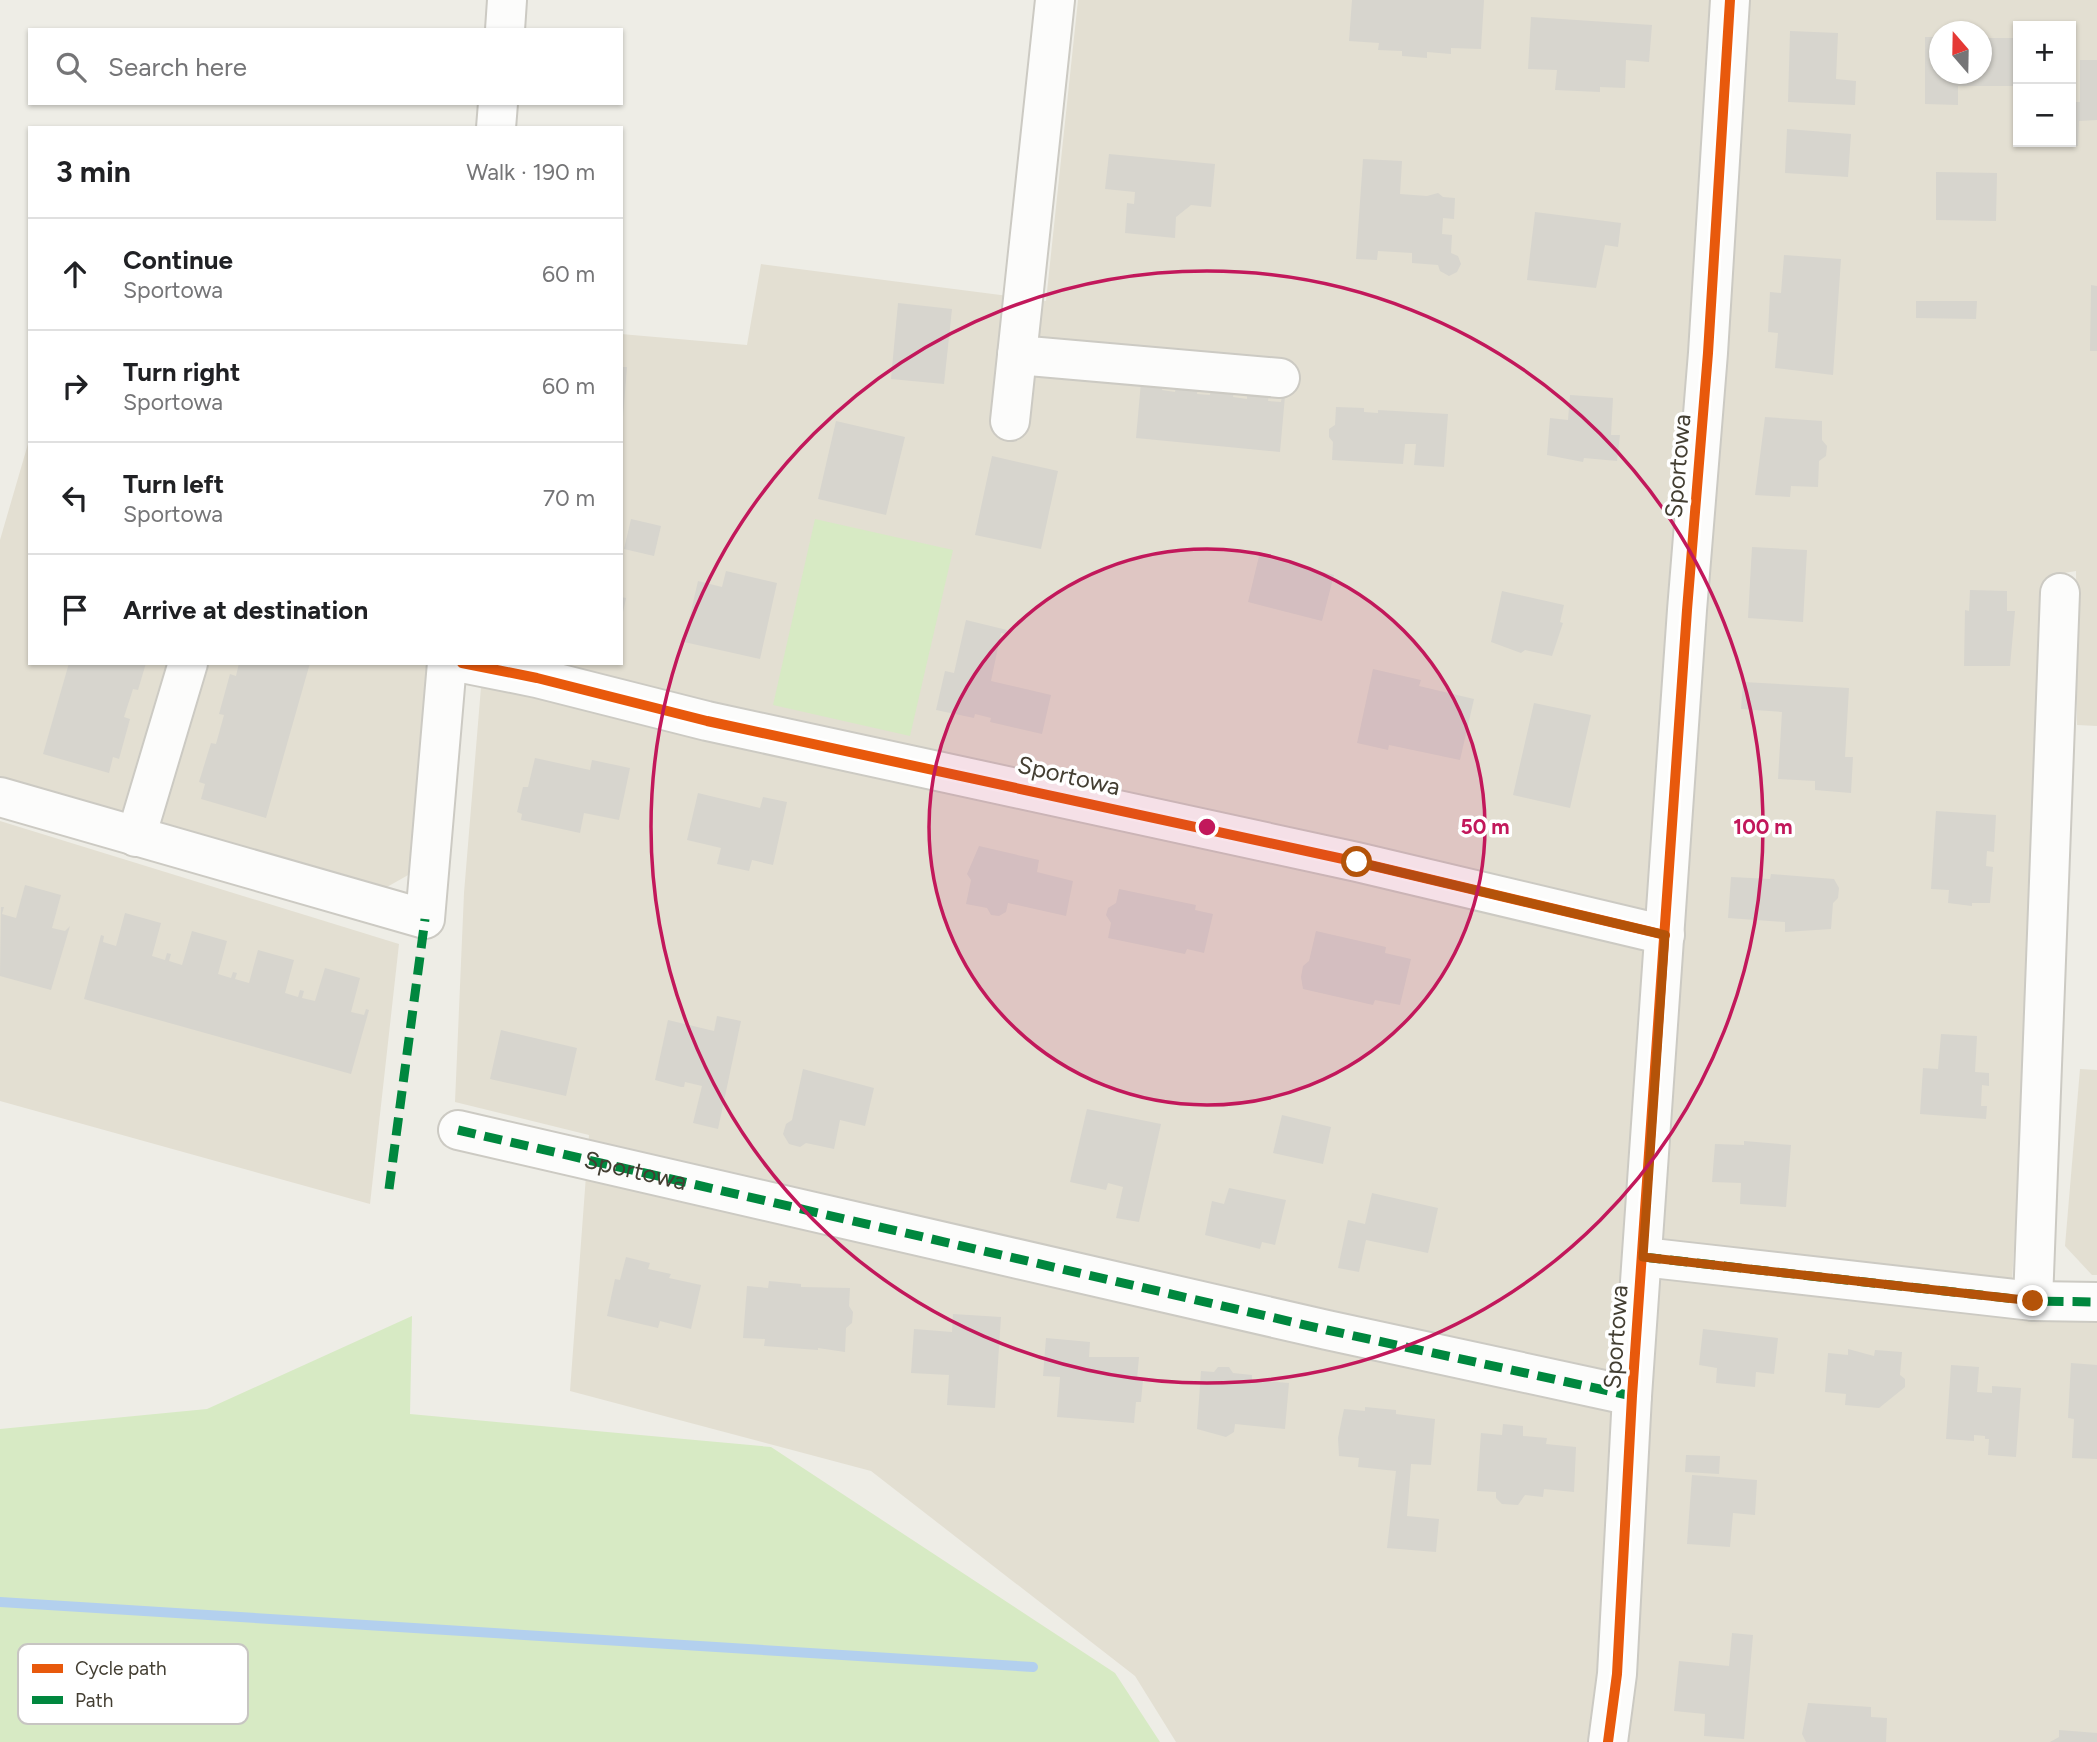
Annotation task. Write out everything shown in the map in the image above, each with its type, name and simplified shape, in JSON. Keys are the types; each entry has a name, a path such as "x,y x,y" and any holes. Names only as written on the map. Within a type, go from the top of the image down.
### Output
{"street":[{"path":"505,28 508,0"},
{"path":"1010,421 1055,0"},
{"name":"Sportowa","path":"1608,1742 1617,1674 1632,1396 1709,353 1730,0"},
{"path":"496,126 498,105"},
{"path":"1017,355 1280,378"},
{"path":"2033,1301 2060,593"},
{"path":"136,837 187,665"},
{"path":"0,797 425,919 447,665"},
{"name":"Sportowa","path":"472,665 537,678 707,721 1330,856 1665,935"},
{"name":"Sportowa","path":"458,1130 1300,1324 1632,1396"},
{"name":"Sportowa","path":"1643,1257 2033,1301 2097,1302"}],"shaded area":[{"path":"1078,0 2097,0 2097,726 2077,725 2076,571 2053,575 2010,1317 2097,1323 2097,1742 1176,1742 1135,1676 871,1471 570,1391 589,1135 455,1102 464,893 483,665 623,665 623,334 747,345 761,264 1046,301"},
{"path":"28,444 28,665 436,665 417,870 387,887 0,779 0,540"},
{"path":"0,821 399,944 370,1204 0,1101"},
{"path":"2080,1069 2097,1070 2097,1275 2092,1275 2065,1246"}],"green space":[{"path":"815,519 953,550 910,736 773,705"},
{"path":"412,1316 410,1414 771,1447 1115,1673 1160,1742 0,1742 0,1429 207,1409"}],"building":[{"path":"1352,0 1484,0 1481,49 1451,48 1451,54 1427,52 1427,58 1402,56 1402,51 1378,50 1379,43 1349,41"},
{"path":"1531,17 1652,25 1649,62 1626,60 1625,88 1600,87 1600,92 1555,90 1557,70 1528,69"},
{"path":"1790,31 1838,33 1836,79 1856,81 1855,105 1788,102"},
{"path":"1925,37 1929,37 1929,84 1992,84 1992,38 2013,38 2013,86 1958,86 1958,105 1925,104"},
{"path":"2080,60 2097,60 2097,120 2079,121 2076,146 2076,102 2080,102"},
{"path":"1787,129 1851,134 1848,177 1785,173"},
{"path":"1109,154 1215,164 1211,207 1191,205 1176,217 1175,238 1125,233 1127,203 1134,204 1135,192 1105,189"},
{"path":"1363,159 1402,161 1400,194 1427,196 1438,193 1443,197 1455,198 1454,219 1443,218 1442,234 1452,235 1451,253 1458,256 1461,264 1457,272 1449,276 1440,271 1438,265 1412,263 1412,253 1378,251 1377,260 1356,259"},
{"path":"1936,172 1997,173 1996,221 1936,220"},
{"path":"1535,212 1621,223 1618,247 1605,245 1596,288 1527,280"},
{"path":"1784,255 1841,259 1833,375 1775,368 1778,333 1768,332 1770,292 1781,293"},
{"path":"2091,285 2097,286 2097,351 2090,351"},
{"path":"1916,301 1977,301 1976,319 1916,318"},
{"path":"898,303 952,309 944,384 891,379"},
{"path":"623,367 627,367 623,417"},
{"path":"1141,382 1163,384 1162,390 1175,392 1176,385 1198,387 1197,394 1210,395 1211,389 1234,391 1233,397 1247,399 1247,392 1269,394 1268,401 1281,402 1282,396 1285,396 1280,452 1136,438"},
{"path":"1570,395 1613,398 1611,435 1620,435 1617,461 1584,458 1583,462 1547,455 1550,418 1568,420"},
{"path":"1336,407 1364,408 1364,412 1378,413 1378,410 1448,414 1444,467 1414,465 1416,444 1405,444 1403,464 1332,460 1333,442 1329,437 1329,429 1335,425"},
{"path":"1765,417 1822,421 1822,440 1827,446 1826,456 1819,461 1818,487 1791,486 1790,497 1755,495"},
{"path":"836,421 905,437 886,515 818,499"},
{"path":"992,456 1058,471 1041,549 975,535"},
{"path":"631,519 661,526 654,556 624,549"},
{"path":"1752,547 1807,550 1803,622 1748,618"},
{"path":"1259,556 1334,575 1322,621 1248,602"},
{"path":"726,571 777,583 760,659 684,642 698,581 722,587"},
{"path":"1970,590 2007,591 2007,611 2015,611 2010,666 1964,666 1965,610 1969,611"},
{"path":"1502,591 1564,605 1560,622 1563,623 1552,656 1525,650 1521,653 1491,642"},
{"path":"966,620 1007,630 1006,634 1001,633 991,681 1051,695 1042,734 990,722 991,718 975,714 974,718 936,710 945,671 954,673"},
{"path":"68,665 145,665 138,690 133,689 124,717 130,719 119,759 113,757 109,773 43,754"},
{"path":"239,665 309,665 266,818 201,799 205,784 199,782 211,743 216,744 224,715 219,714 230,674 236,676"},
{"path":"1373,669 1421,680 1419,686 1474,699 1460,760 1389,745 1388,750 1357,743"},
{"path":"1743,682 1849,688 1845,757 1853,757 1851,793 1815,790 1815,781 1778,779 1782,712 1741,709"},
{"path":"1534,703 1591,715 1570,808 1513,795"},
{"path":"535,758 590,770 592,760 630,768 619,820 584,813 580,833 521,820 522,814 517,812 523,787 528,787"},
{"path":"698,793 760,808 763,797 787,802 773,865 752,860 749,871 717,864 721,848 687,840"},
{"path":"1936,811 1996,815 1994,852 1987,851 1986,866 1993,867 1990,903 1972,903 1972,906 1948,903 1949,890 1931,889"},
{"path":"979,846 1039,860 1037,872 1073,881 1066,916 1008,903 1006,912 999,916 991,915 987,908 966,904 971,880 967,874"},
{"path":"1771,874 1834,879 1839,888 1838,898 1833,903 1831,929 1785,932 1785,922 1728,918 1731,877 1770,879"},
{"path":"25,885 61,895 52,928 65,931 70,926 51,990 0,976 1,907 4,907 2,914 16,918"},
{"path":"1119,889 1196,905 1195,910 1213,914 1204,953 1187,949 1185,954 1108,938 1111,923 1106,915 1108,908 1116,903"},
{"path":"125,913 161,923 152,956 165,960 167,953 171,954 169,961 182,965 192,931 227,941 218,974 231,978 233,972 237,973 235,979 249,983 258,950 294,960 285,993 298,997 300,990 304,991 302,998 315,1001 325,968 360,978 351,1012 364,1015 366,1009 369,1010 351,1074 84,999 101,935 104,936 103,942 116,946"},
{"path":"1316,931 1386,947 1385,953 1411,959 1400,1005 1375,1000 1373,1005 1303,989 1303,966 1309,961"},
{"path":"717,1016 741,1021 718,1129 693,1123 702,1086 685,1082 684,1087 681,1087 655,1080 668,1020 714,1031"},
{"path":"501,1030 577,1048 566,1096 490,1079"},
{"path":"1941,1034 1977,1036 1975,1072 1989,1073 1989,1086 1982,1085 1981,1106 1987,1106 1986,1119 1920,1114 1923,1068 1938,1069"},
{"path":"803,1069 874,1088 865,1126 840,1120 834,1149 806,1143 800,1147 789,1144 783,1134 786,1124 792,1120"},
{"path":"1087,1109 1161,1124 1139,1222 1116,1218 1123,1187 1108,1183 1106,1190 1070,1182"},
{"path":"1282,1115 1331,1127 1323,1164 1273,1153"},
{"path":"1744,1141 1791,1145 1786,1207 1740,1204 1741,1183 1712,1182 1715,1144 1744,1145"},
{"path":"1229,1188 1286,1200 1275,1245 1262,1242 1260,1249 1205,1235 1212,1201 1224,1204"},
{"path":"1372,1193 1438,1208 1428,1253 1366,1240 1359,1272 1338,1268 1348,1220 1365,1224"},
{"path":"626,1257 650,1263 648,1269 671,1274 669,1278 701,1285 691,1329 660,1321 658,1328 607,1316 615,1279 620,1280"},
{"path":"769,1281 801,1284 801,1287 850,1288 849,1306 853,1312 852,1323 846,1328 845,1352 764,1346 765,1339 743,1338 747,1286 768,1288"},
{"path":"953,1314 1001,1317 995,1408 947,1405 949,1375 911,1373 914,1329 952,1332"},
{"path":"1703,1329 1778,1338 1774,1374 1756,1372 1755,1387 1716,1383 1717,1368 1699,1365"},
{"path":"1046,1338 1090,1342 1089,1357 1139,1357 1137,1379 1143,1380 1141,1402 1136,1402 1134,1423 1057,1417 1060,1377 1043,1376"},
{"path":"1848,1349 1874,1356 1875,1350 1902,1352 1900,1375 1905,1379 1905,1387 1879,1408 1845,1405 1846,1394 1825,1392 1828,1353 1848,1355"},
{"path":"2071,1363 2097,1365 2097,1459 2072,1458 2074,1419 2068,1418"},
{"path":"1951,1365 1979,1367 1977,1392 1992,1393 1992,1386 2021,1388 2016,1457 1988,1455 1989,1439 1985,1439 1985,1436 1974,1435 1974,1441 1946,1439"},
{"path":"1218,1367 1229,1367 1233,1373 1252,1375 1252,1380 1289,1383 1285,1429 1235,1424 1234,1432 1226,1437 1197,1429 1201,1371 1214,1372"},
{"path":"1365,1407 1396,1410 1396,1414 1435,1419 1431,1465 1411,1464 1407,1516 1439,1519 1436,1552 1387,1548 1396,1471 1358,1467 1359,1458 1339,1456 1338,1438 1344,1409 1365,1411"},
{"path":"1503,1424 1523,1426 1523,1436 1547,1438 1546,1444 1576,1447 1574,1492 1544,1489 1543,1497 1525,1495 1518,1505 1502,1504 1496,1498 1496,1492 1477,1491 1481,1433 1502,1435"},
{"path":"1686,1455 1720,1456 1719,1474 1685,1472"},
{"path":"1692,1475 1757,1480 1755,1515 1733,1513 1730,1547 1687,1544"},
{"path":"1732,1633 1753,1635 1744,1739 1704,1736 1705,1714 1674,1711 1679,1661 1729,1666"},
{"path":"1808,1703 1871,1707 1871,1717 1887,1718 1886,1742 1806,1742 1802,1734"},
{"path":"2059,1730 2097,1733 2097,1742 2050,1742 2059,1737"}],"waterway":[{"path":"0,1602 1033,1667"}],"marked path":[{"path":"389,1189 425,919"},
{"path":"458,1130 1327,1330 1632,1396"},
{"path":"1643,1257 2033,1301 2097,1302"}],"cycle path":[{"path":"1608,1742 1617,1674 1632,1396 1687,610 1708,353 1730,0"},
{"path":"472,665 537,678 707,721 1357,862 1665,935"}],"route":[{"path":"1357,862 1665,935 1643,1257 1922,1286 2033,1301"}]}
